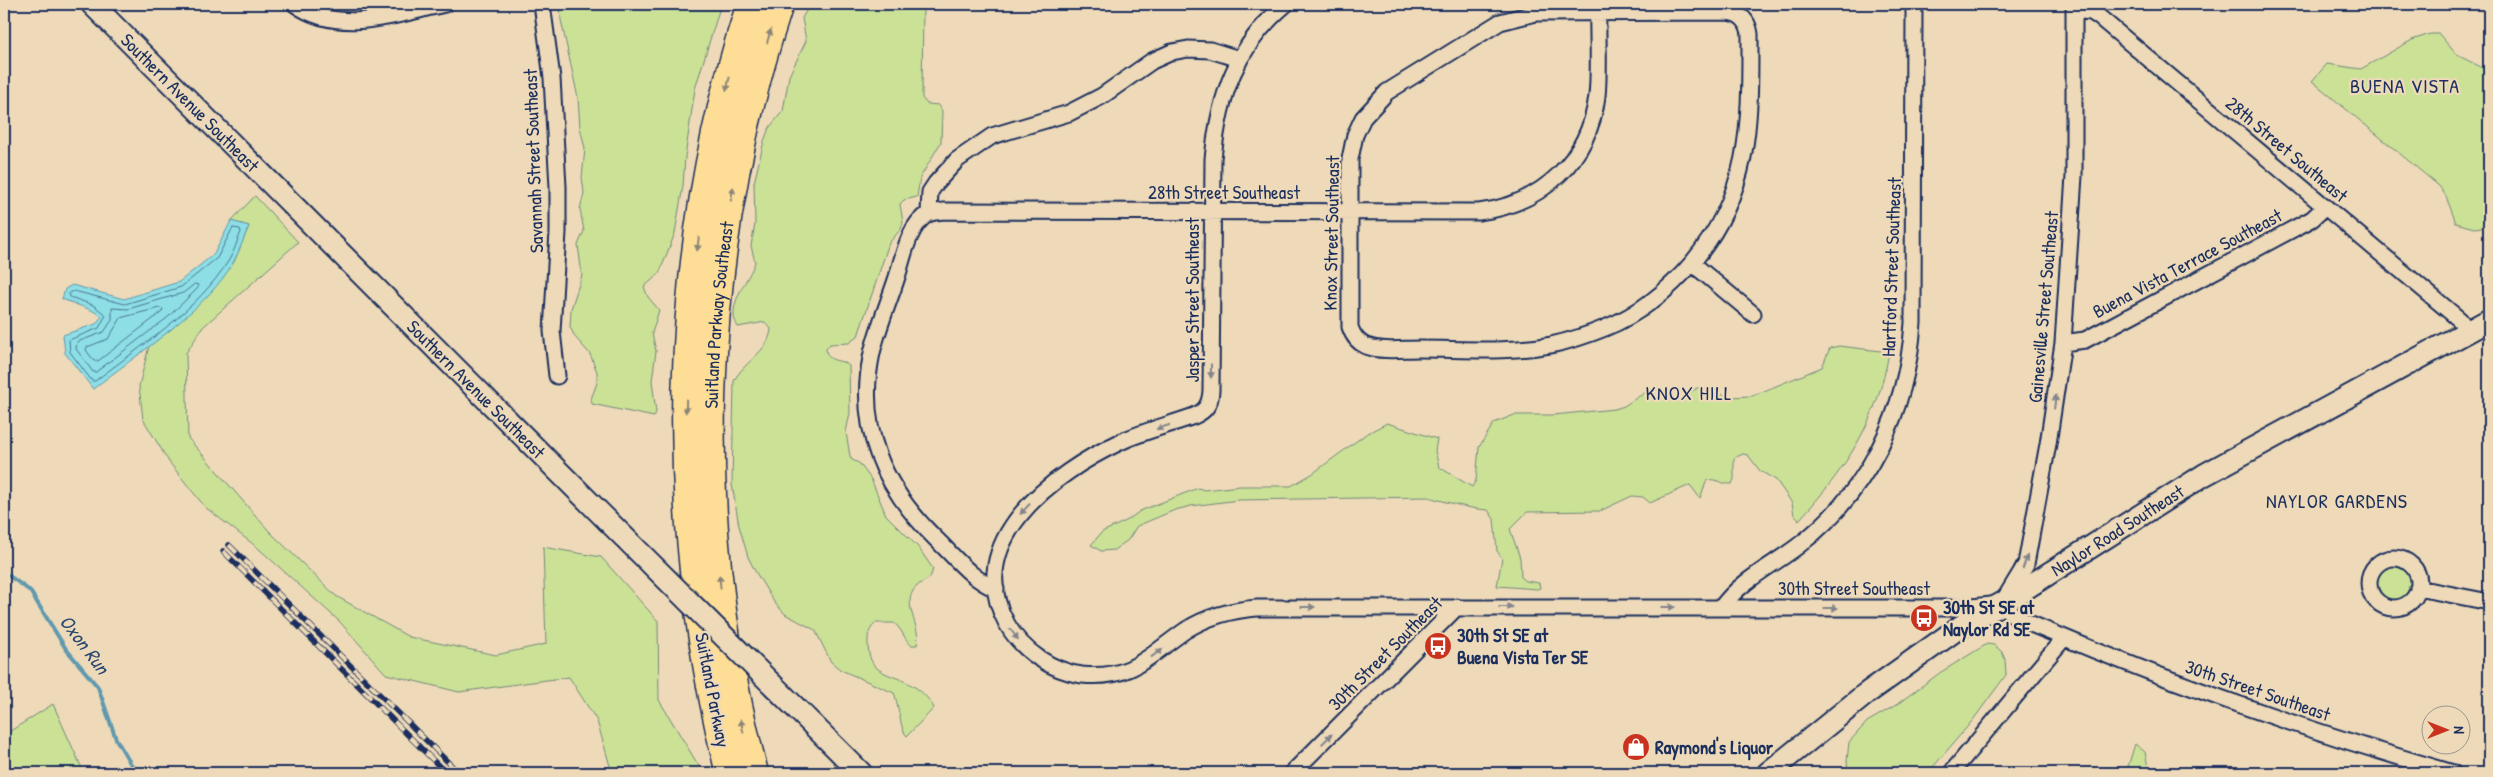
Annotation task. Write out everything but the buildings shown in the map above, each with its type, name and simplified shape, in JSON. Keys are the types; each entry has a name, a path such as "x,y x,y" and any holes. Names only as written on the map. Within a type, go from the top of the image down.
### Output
{"highway":[{"path":"739,42 747,4"},
{"name":"Suitland Parkway Southeast","path":"698,606 687,462 688,340 698,239 708,177 739,42 751,4"},
{"name":"Suitland Parkway Southeast","path":"725,631 712,476 715,327 725,242 740,150 756,82 779,4"},
{"name":"Suitland Parkway","path":"698,606 715,704 730,773"},
{"name":"Suitland Parkway","path":"725,631 737,701 754,773"}],"main road":[{"name":"Southern Avenue Southeast","path":"92,4 862,773"},
{"name":"Naylor Road Southeast","path":"1768,773 1892,675 1960,627 2001,604 2204,475 2489,320"}],"street":[{"path":"295,4 316,15 349,22 370,20 445,4"},
{"name":"Savannah Street Southeast","path":"542,4 552,78 558,188 558,241 552,331 557,376"},
{"name":"Jasper Street Southeast","path":"996,589 996,565 1002,544 1020,513 1035,498 1064,475 1108,448 1134,436 1194,416 1207,407 1211,391 1213,159 1216,125 1227,86 1239,59 1260,30 1286,4"},
{"name":"Hartford Street Southeast","path":"1721,608 1741,586 1799,546 1845,501 1877,454 1898,405 1910,357 1913,323 1914,4"},
{"name":"28th Street Southeast","path":"2074,7 2091,12 2099,17 2460,320 2468,332"},
{"name":"Gainesville Street Southeast","path":"2001,604 2026,564 2048,444 2063,343 2074,176 2074,7"},
{"name":"28th Street Southeast","path":"924,217 943,211 1479,212 1505,207 1529,198 1562,173 1578,152 1588,132 1597,94 1598,8"},
{"name":"Knox Street Southeast","path":"1598,8 1726,12 1739,15 1750,28 1751,91 1747,142 1739,176 1727,208 1714,232 1692,263 1665,290 1636,311 1610,326 1566,341 1514,349 1399,349 1368,347 1357,340 1350,327 1350,159 1356,135 1367,113 1386,92 1504,21 1536,13 1598,8"},
{"path":"1239,59 1210,50 1188,49 1172,52 1152,61 1102,96 1069,113 992,136 958,160 936,183 930,192 924,217 904,254 873,351 868,384 871,432 887,477 906,507 979,581 996,589 1006,622 1017,639 1054,667 1090,675 1116,673 1140,665 1196,625 1234,610 1275,607 1457,607"},
{"name":"Buena Vista Terrace Southeast","path":"2063,343 2085,340 2312,219 2325,207"},
{"path":"1692,263 1754,314"},
{"path":"2418,588 2489,602"},
{"name":"30th Street Southeast","path":"1292,773 1457,607 1962,608 2001,604 2017,618 2191,688 2330,736 2453,773"},
{"path":"1951,773 2064,638"}],"green space":[{"path":"560,4 721,4 695,89 675,233 659,274 644,287 648,297 659,310 652,333 656,351 652,381 656,412 654,417 592,404 591,399 597,383 597,372 590,354 575,337 570,327 571,309 582,275 578,245 584,231 580,209 584,193 582,177 585,149 580,127 578,98 561,20"},
{"path":"810,4 923,4 922,98 927,104 939,105 942,111 941,142 920,178 917,197 904,200 900,204 903,222 901,229 889,243 858,336 849,343 830,344 826,349 829,357 849,366 850,413 846,432 850,456 852,460 859,463 871,479 886,515 918,547 933,569 930,578 916,587 910,600 917,630 917,645 911,645 894,623 876,623 868,635 871,661 876,667 916,688 930,701 934,708 907,736 903,728 894,693 841,670 831,662 815,630 785,614 774,602 748,557 739,526 732,484 734,381 743,368 766,344 771,329 765,322 738,327 735,319 734,310 739,293 755,262 751,246 755,224 754,183 764,141 769,128 783,111 789,76 806,41 802,18"},
{"path":"2430,34 2439,34 2457,55 2489,71 2489,226 2474,228 2456,223 2446,196 2439,186 2312,81 2327,64 2361,69 2412,40"},
{"path":"255,196 298,242 203,327 186,353 188,438 269,531 336,596 409,637 496,655 546,644 543,547 601,557 658,621 659,700 703,773 612,773 597,721 569,677 459,692 386,674 339,621 258,548 205,507 169,462 143,419 139,386 149,346 174,327 212,290 234,262 249,226 231,221"},
{"path":"1839,346 1889,352 1884,377 1868,422 1857,443 1831,482 1799,520 1794,515 1792,503 1776,480 1760,471 1748,455 1743,454 1734,458 1734,479 1732,484 1707,480 1700,498 1690,485 1650,503 1643,497 1632,496 1600,511 1527,512 1510,529 1520,558 1521,577 1526,581 1539,583 1540,588 1537,589 1497,586 1502,558 1497,551 1494,519 1488,510 1466,507 1428,497 1239,500 1191,506 1175,510 1137,526 1128,540 1114,550 1101,551 1091,545 1102,532 1128,520 1140,511 1198,488 1204,490 1240,486 1291,486 1312,474 1366,434 1387,423 1437,439 1435,451 1439,467 1472,487 1476,480 1479,447 1494,423 1514,415 1553,415 1615,409 1624,406 1646,392 1678,400 1697,388 1705,388 1729,397 1752,396 1822,367 1830,348"},
{"path":"2394,564 2407,570 2413,583 2407,596 2394,602 2381,596 2375,583 2381,570"},
{"path":"1987,644 1994,645 2002,652 2005,659 2006,675 1973,720 1928,773 1848,773 1849,742 1867,722 1896,705 1941,672"},
{"path":"53,704 84,773 4,773 4,735"},
{"path":"2135,744 2145,752 2149,772 2152,773 2126,773"}],"water":[{"path":"231,221 249,226 234,261 222,279 189,314 93,389 65,353 63,335 96,324 102,316 62,299 65,289 72,285 124,299 179,282 214,254"}],"waterway":[{"name":"Oxon Run","path":"4,572 30,591 66,649 98,687 116,739 136,773"}],"railway":[{"path":"229,545 459,773"},
{"path":"223,551 446,773"}],"place":[{"name":"30th St SE at Naylor Rd SE","path":"1924,618"},
{"name":"30th St SE at Buena Vista Ter SE","path":"1438,646"},
{"name":"Raymond's Liquor","path":"1636,747"}],"district":[{"name":"BUENA VISTA","path":"2405,85"},
{"name":"KNOX HILL","path":"1689,392"},
{"name":"NAYLOR GARDENS","path":"2337,500"}]}
